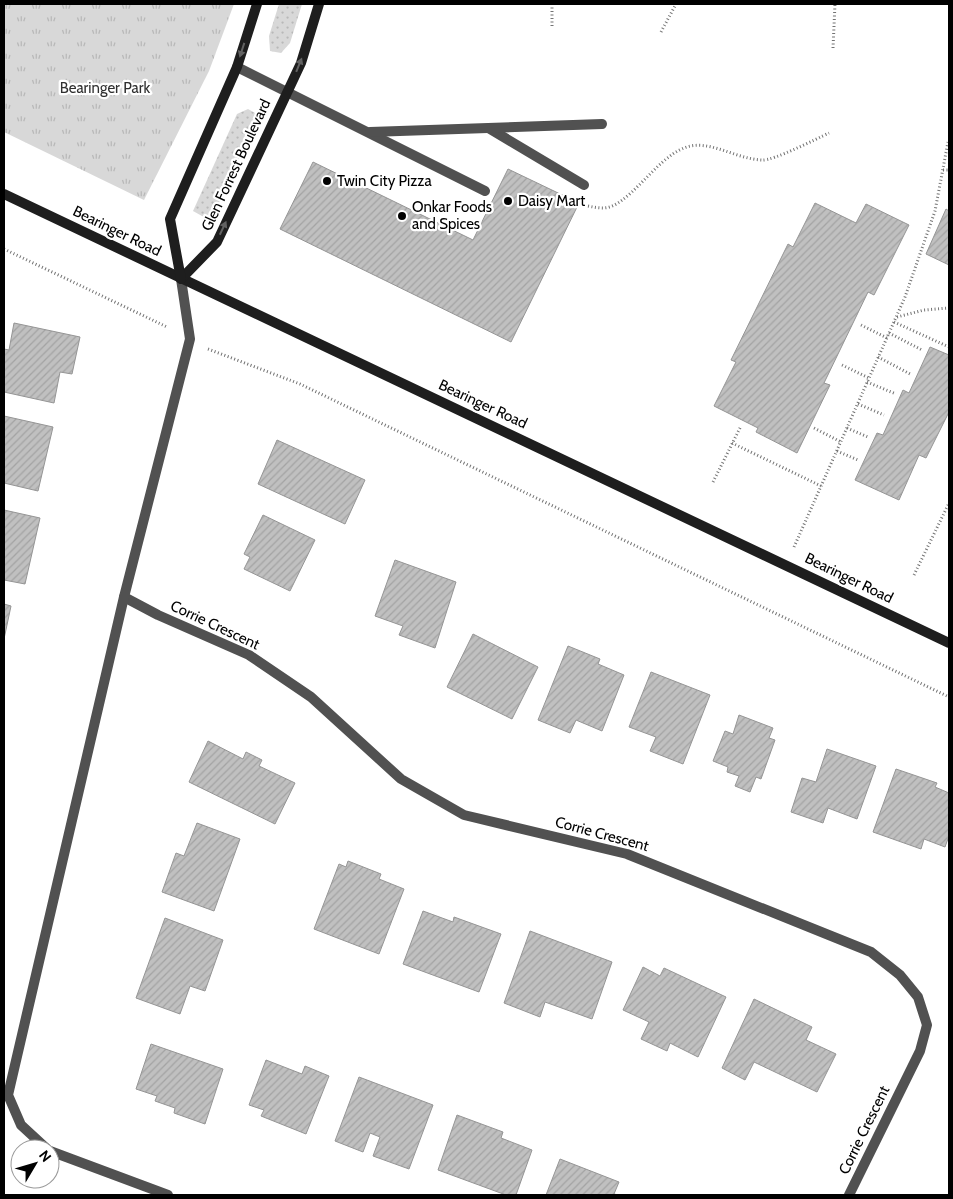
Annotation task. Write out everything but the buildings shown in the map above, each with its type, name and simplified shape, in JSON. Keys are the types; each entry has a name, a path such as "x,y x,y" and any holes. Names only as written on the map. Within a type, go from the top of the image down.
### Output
{"street":[{"path":"37,1139 21,1125 8,1095 124,597 190,339 170,219 236,67 257,4"},
{"name":"Glen Forrest Boulevard","path":"181,279 217,242 301,63 319,4"},
{"path":"236,67 288,91 485,191"},
{"path":"369,132 602,124"},
{"path":"490,128 584,185"},
{"name":"Bearinger Road","path":"4,194 949,643"},
{"name":"Corrie Crescent","path":"124,597 158,615 249,655 311,696 402,779 464,814 627,854 870,952 900,975 918,997 927,1025 920,1051 849,1195"},
{"path":"60,1154 168,1195"}],"path":[{"path":"552,4 552,26"},
{"path":"661,32 676,4"},
{"path":"833,48 835,4"},
{"path":"584,185 587,206 604,208 617,205 664,160 682,148 697,144 738,158 764,161 828,133"},
{"path":"786,564 896,317 935,211 948,142"},
{"path":"943,170 949,170"},
{"path":"4,249 159,323"},
{"path":"896,317 924,310 949,308"},
{"path":"894,322 949,347"},
{"path":"861,325 887,338"},
{"path":"889,333 922,350"},
{"path":"209,349 300,384 949,697"},
{"path":"878,357 912,374"},
{"path":"842,365 896,394"},
{"path":"858,404 884,415"},
{"path":"713,482 741,426"},
{"path":"814,428 841,442"},
{"path":"847,428 868,437"},
{"path":"732,443 821,486"},
{"path":"837,451 858,460"},
{"path":"914,574 949,503"}],"green space":[{"name":"Bearinger Park","path":"4,4 234,4 209,71 144,200 4,132"},
{"path":"279,4 302,4 290,43 281,53 270,51 269,36"},
{"path":"248,109 255,113 256,121 211,221 193,211 237,114"}],"place":[{"name":"Twin City Pizza","path":"327,181"},
{"name":"Daisy Mart","path":"508,201"},
{"name":"Onkar Foods and Spices","path":"402,216"}]}
